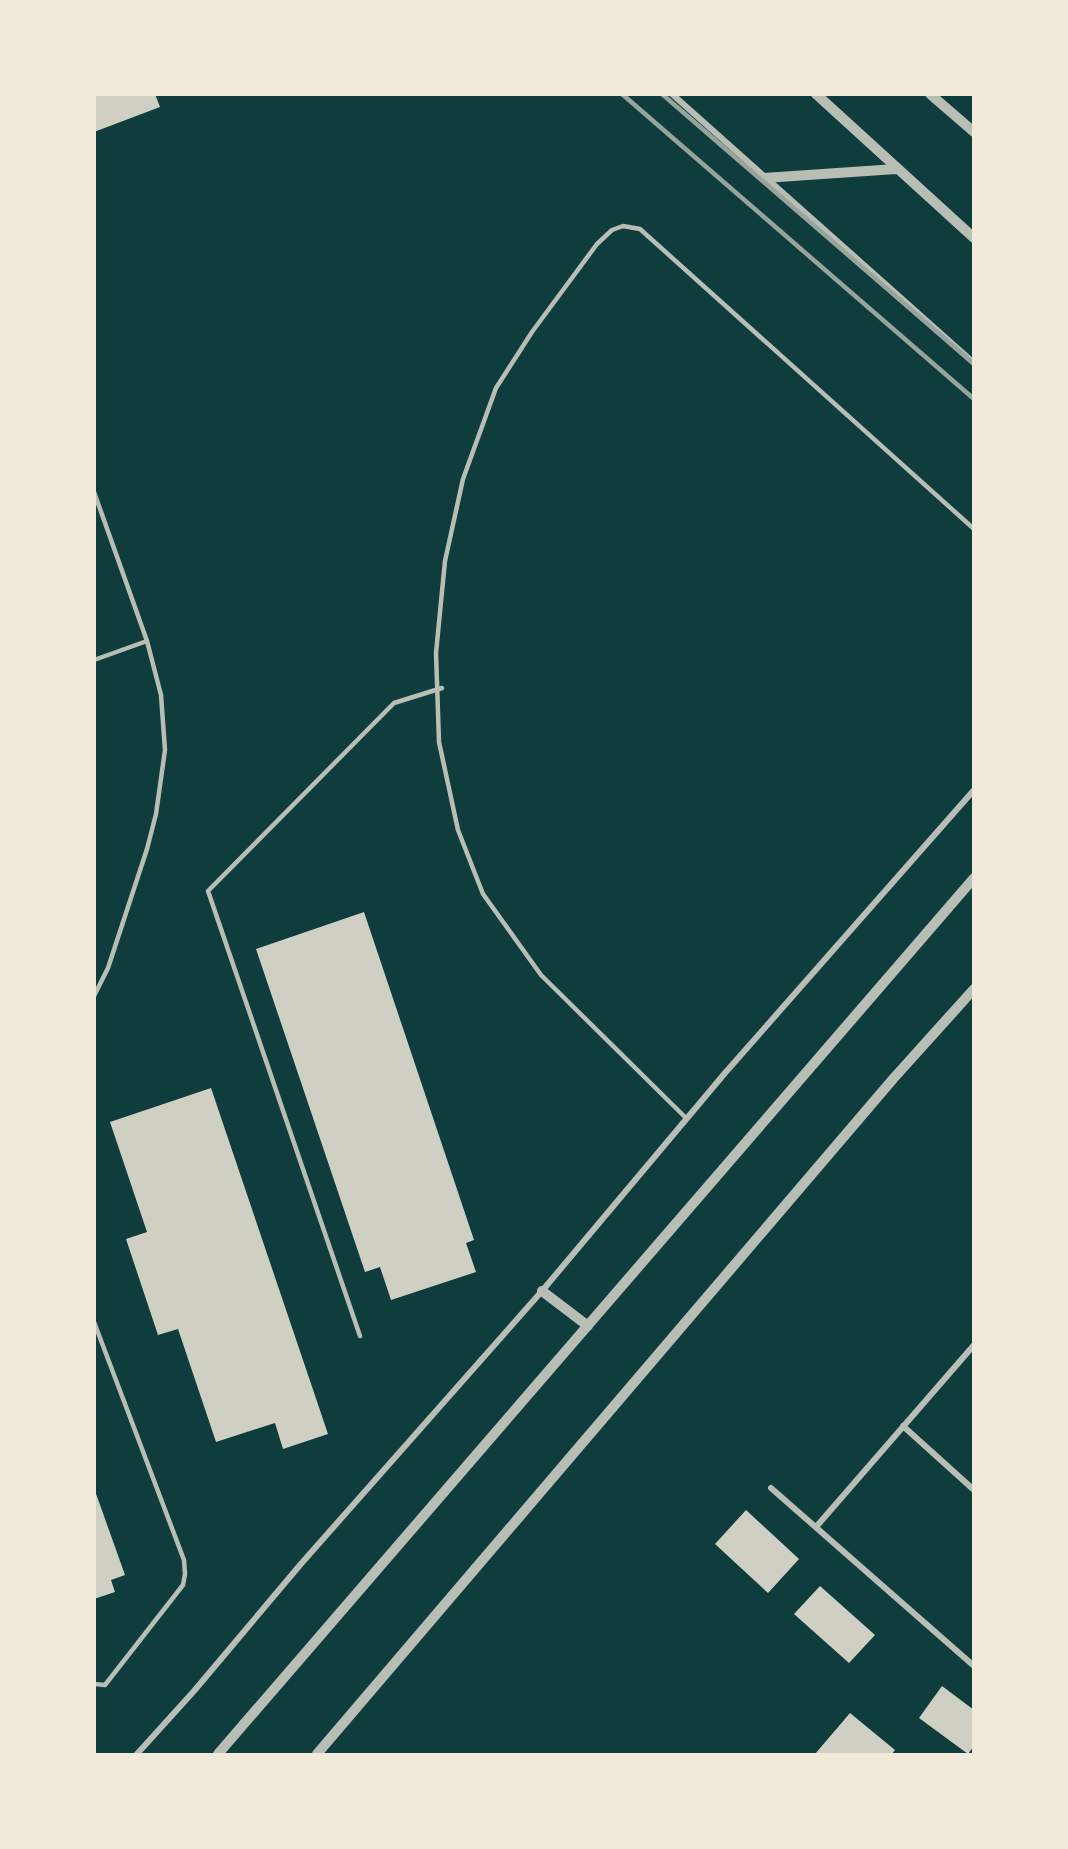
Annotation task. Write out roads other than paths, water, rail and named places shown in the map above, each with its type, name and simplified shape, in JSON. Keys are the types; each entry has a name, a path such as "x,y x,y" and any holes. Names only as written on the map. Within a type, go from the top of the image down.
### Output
{"street":[{"path":"672,94 974,363"},
{"path":"816,94 974,238"},
{"path":"930,94 974,132"},
{"path":"764,178 896,169"},
{"path":"137,1755 300,1565 542,1291 686,1118 974,790"},
{"path":"218,1755 974,878"},
{"path":"316,1755 893,1079 974,989"},
{"path":"542,1291 588,1326"},
{"path":"816,1527 974,1345"},
{"path":"903,1426 974,1490"},
{"path":"771,1488 974,1666"}],"lane":[{"path":"686,1118 541,975 483,894 458,830 439,742 440,688 436,653 445,561 463,479 496,388 532,332 597,244 612,230 623,226 640,229 974,529"},
{"path":"94,492 147,641 161,695 165,750 156,814 147,849 108,968 94,996"},
{"path":"94,660 147,641"},
{"path":"360,1336 208,891 394,703 440,688"},
{"path":"94,1322 184,1560 185,1574 183,1585 105,1685 94,1684"}],"railway":[{"path":"622,94 974,399"},
{"path":"662,94 974,364"}]}
